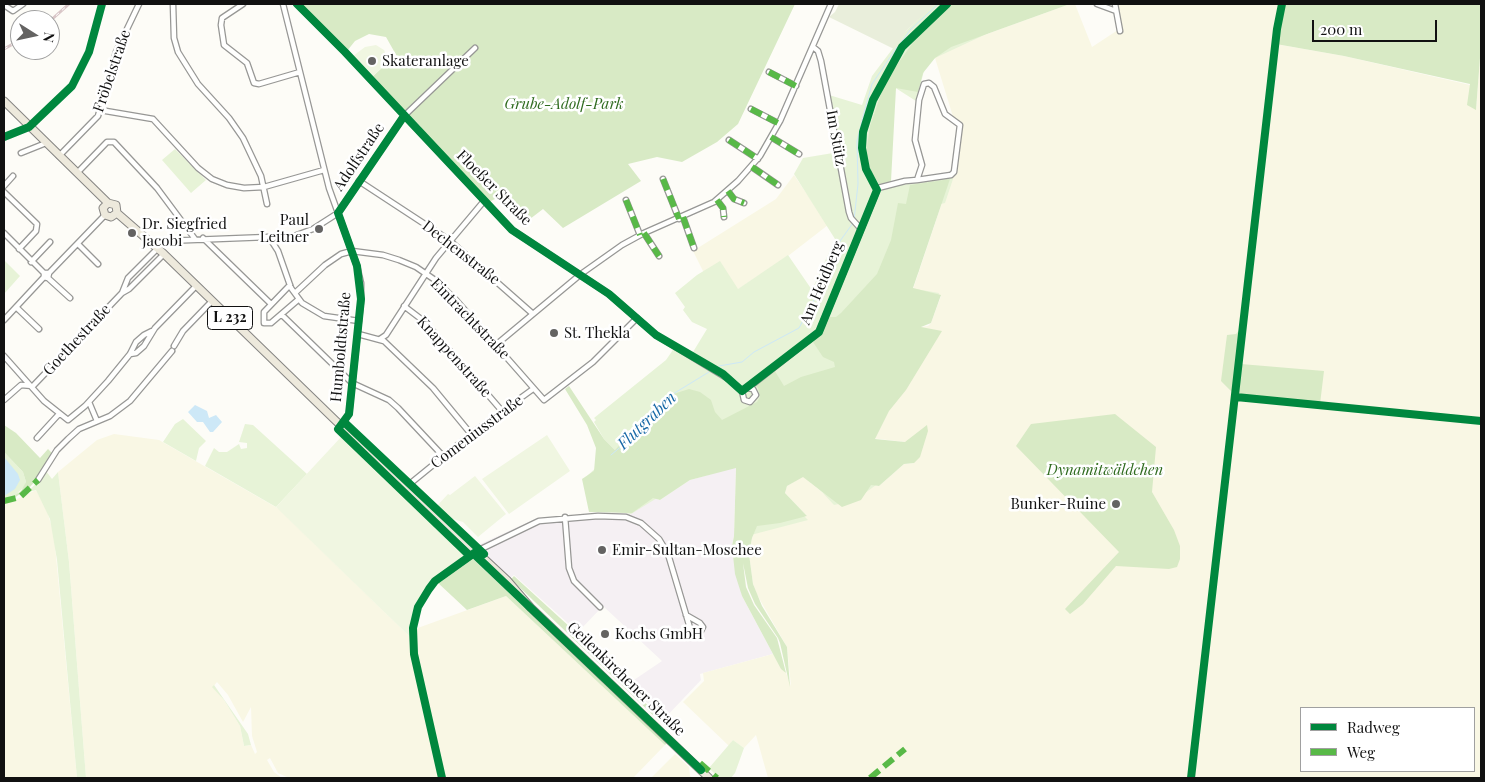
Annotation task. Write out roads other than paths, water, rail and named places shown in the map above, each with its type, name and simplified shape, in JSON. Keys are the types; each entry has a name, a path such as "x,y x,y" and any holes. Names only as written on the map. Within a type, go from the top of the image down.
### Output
{"main road":[{"name":"L 232","path":"4,101 108,203 116,205 117,213"},
{"path":"108,203 103,208 105,215 112,217 117,213"},
{"name":"Geilenkirchener Straße","path":"117,213 164,254 475,553 508,580 531,608 709,778"}],"street":[{"path":"4,5 13,11 23,4"},
{"name":"Fröbelstraße","path":"59,156 90,125 100,110 116,52 139,4"},
{"path":"173,4 174,38 178,52 198,84 229,118 243,138 264,187 267,204"},
{"path":"243,4 222,18 220,24 224,45 248,63 254,84 300,72"},
{"name":"Humboldtstraße","path":"283,4 324,170 352,251 361,284 358,334 349,414 342,426"},
{"name":"Floeßer Straße","path":"297,4 512,230 581,274 656,335 718,371 742,391 744,400 748,402 753,400 754,391 747,388"},
{"path":"497,344 581,274 642,234 681,218 717,200 752,167 778,123 796,86 831,4"},
{"path":"1097,4 1116,11"},
{"path":"1116,4 1120,32"},
{"name":"Im Stütz","path":"813,47 818,51 821,61 851,218 860,228"},
{"name":"Adolfstraße","path":"157,248 165,241 304,234 338,213 404,116 475,48"},
{"path":"769,72 796,86"},
{"path":"929,83 934,87 945,114 960,125 954,172 951,175 917,180 922,165 915,140 919,100 924,84 929,83"},
{"path":"751,109 778,123"},
{"path":"100,110 153,119 198,168 212,180 244,188 264,187 324,170"},
{"path":"770,137 800,154"},
{"path":"729,140 758,159"},
{"path":"78,172 107,142 114,142 157,188 195,239"},
{"path":"21,153 46,143"},
{"path":"752,167 778,185"},
{"path":"4,186 13,176"},
{"path":"663,179 694,248"},
{"name":"Am Heidberg","path":"747,388 819,332 877,190 892,184 917,180"},
{"name":"Dechenstraße","path":"359,181 449,240 533,314"},
{"path":"728,191 734,199 744,203"},
{"path":"4,192 37,224 36,231 19,249"},
{"path":"626,200 642,234 659,256"},
{"path":"717,200 723,208 724,217"},
{"path":"380,339 386,335 424,273 449,240 484,201"},
{"path":"4,320 105,215"},
{"path":"4,233 31,262 70,298"},
{"path":"269,237 278,251 290,285 299,299 315,312 324,316 359,320"},
{"path":"203,238 271,304"},
{"path":"31,262 50,242"},
{"path":"78,244 98,264"},
{"name":"Goethestraße","path":"122,293 128,278 157,248"},
{"path":"295,293 325,265 341,254 352,251"},
{"name":"Eintrachtstraße","path":"352,251 400,260 424,273 456,300 497,344 534,389"},
{"name":"Goethestraße","path":"33,386 122,293 129,289 164,254"},
{"path":"290,285 271,304 263,317 264,323 271,323 299,299"},
{"path":"4,356 59,414 68,420 89,402 130,354 136,342 144,334 152,332 196,286"},
{"path":"38,480 57,450 79,429 110,416 130,402 173,349 183,331 212,301"},
{"name":"Knappenstraße","path":"404,306 425,322 502,411"},
{"path":"16,307 39,328"},
{"path":"282,315 352,383 394,404 443,456"},
{"name":"Comeniusstraße","path":"407,487 471,434 534,389 544,400 593,362 637,318"},
{"path":"358,334 380,339 432,388 471,434"},
{"path":"4,400 21,385 33,386"},
{"path":"742,391 747,388"},
{"path":"89,402 97,421"},
{"path":"37,438 59,414"},
{"path":"442,576 475,553 526,526 546,519 613,516 632,519 649,528 659,539 668,554 686,615"},
{"path":"565,517 569,568 574,581 600,607"}],"water":[{"path":"195,405 207,411 209,418 216,415 222,422 213,432 210,432 203,422 197,422 188,412"},
{"path":"4,457 18,474 20,480 15,489 4,496"}],"waterway":[{"name":"Flutgraben","path":"900,44 910,30 938,4"},
{"name":"Flutgraben","path":"854,220 858,184 857,141 872,84 897,47"},
{"name":"Flutgraben","path":"719,366 742,362 754,352 799,328 821,287 837,253 840,241 853,223"},
{"name":"Flutgraben","path":"611,455 631,438 668,397 709,372"}],"railway":[{"path":"60,12 69,4"},
{"path":"4,49 10,46"}],"place":[{"name":"Skateranlage","path":"372,61"},
{"name":"Paul Leitner","path":"319,229"},
{"name":"Dr. Siegfried Jacobi","path":"132,233"},
{"name":"St. Thekla","path":"554,333"},
{"name":"Bunker-Ruine","path":"1116,504"},
{"name":"Emir-Sultan-Moschee","path":"602,550"},
{"name":"Kochs GmbH","path":"605,634"}],"park label":[{"name":"Grube-Adolf-Park","path":"564,104"},
{"name":"Dynamitwäldchen","path":"1105,470"}]}
